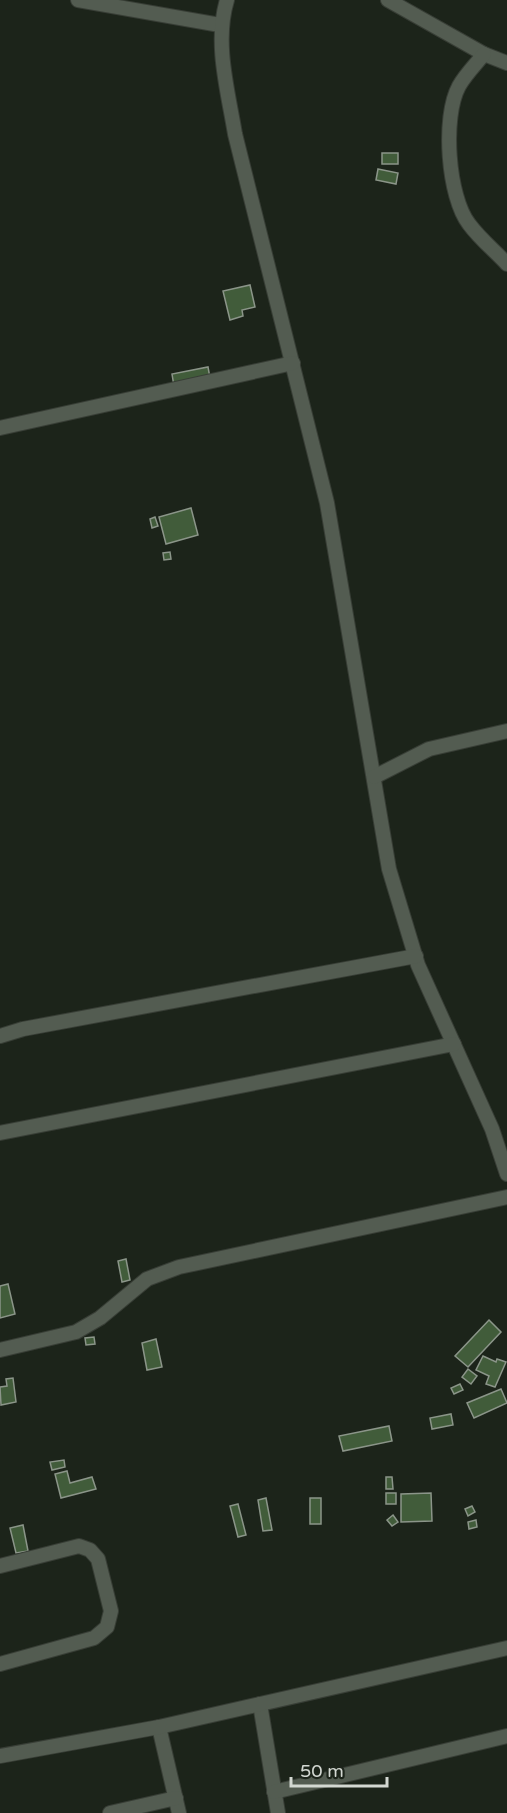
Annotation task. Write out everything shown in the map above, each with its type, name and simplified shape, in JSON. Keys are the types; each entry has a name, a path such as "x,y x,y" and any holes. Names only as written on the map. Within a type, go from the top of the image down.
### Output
{"street":[{"path":"78,0 220,26"},
{"path":"227,0 220,26 235,134 327,503 389,869 416,956 492,1129 507,1174"},
{"path":"388,0 484,54 507,63"},
{"path":"484,54 459,86 450,109 450,146 455,197 468,223 507,264"},
{"path":"0,429 293,363"},
{"path":"374,777 429,749 507,731"},
{"path":"0,1036 23,1029 416,956"},
{"path":"0,1133 454,1044"},
{"path":"0,1350 76,1332 100,1318 147,1279 179,1267 507,1197"},
{"path":"0,1566 79,1546 90,1550 98,1559 111,1611 107,1627 94,1638 0,1664"},
{"path":"0,1754 159,1727 507,1648"},
{"path":"260,1704 278,1813"},
{"path":"159,1727 179,1813"},
{"path":"274,1792 507,1736"},
{"path":"110,1813 176,1798"}],"building":[{"path":"382,153 398,153 398,164 382,164"},
{"path":"378,169 398,173 396,184 376,180"},
{"path":"250,285 255,307 242,310 243,316 230,320 223,291"},
{"path":"208,367 210,378 174,386 172,374"},
{"path":"191,508 198,535 166,544 159,517"},
{"path":"155,517 158,526 152,528 150,519"},
{"path":"170,552 171,559 164,560 163,553"},
{"path":"126,1259 130,1280 122,1282 118,1261"},
{"path":"8,1284 15,1314 0,1318 0,1286"},
{"path":"489,1320 501,1332 468,1367 455,1356"},
{"path":"94,1337 95,1344 86,1345 85,1338"},
{"path":"156,1339 162,1367 147,1370 142,1343"},
{"path":"483,1356 496,1362 497,1359 506,1362 495,1387 486,1384 489,1376 476,1370"},
{"path":"468,1369 477,1376 471,1384 462,1377"},
{"path":"13,1378 16,1402 1,1405 0,1387 7,1386 6,1379"},
{"path":"460,1384 463,1390 454,1394 451,1388"},
{"path":"501,1389 507,1403 474,1418 467,1403"},
{"path":"451,1414 453,1425 432,1429 430,1418"},
{"path":"389,1426 392,1441 343,1451 339,1436"},
{"path":"64,1460 65,1467 52,1470 50,1462"},
{"path":"67,1471 70,1483 92,1477 96,1489 61,1498 55,1474"},
{"path":"386,1477 392,1477 393,1489 386,1489"},
{"path":"386,1493 396,1493 396,1504 386,1504"},
{"path":"431,1493 432,1521 401,1522 401,1494"},
{"path":"266,1498 272,1530 263,1531 258,1500"},
{"path":"310,1498 321,1498 321,1524 310,1524"},
{"path":"238,1504 246,1535 238,1537 230,1506"},
{"path":"472,1506 475,1512 468,1516 465,1509"},
{"path":"393,1515 398,1522 392,1526 387,1520"},
{"path":"476,1520 477,1527 469,1529 468,1522"},
{"path":"23,1525 28,1551 16,1553 10,1528"}]}
